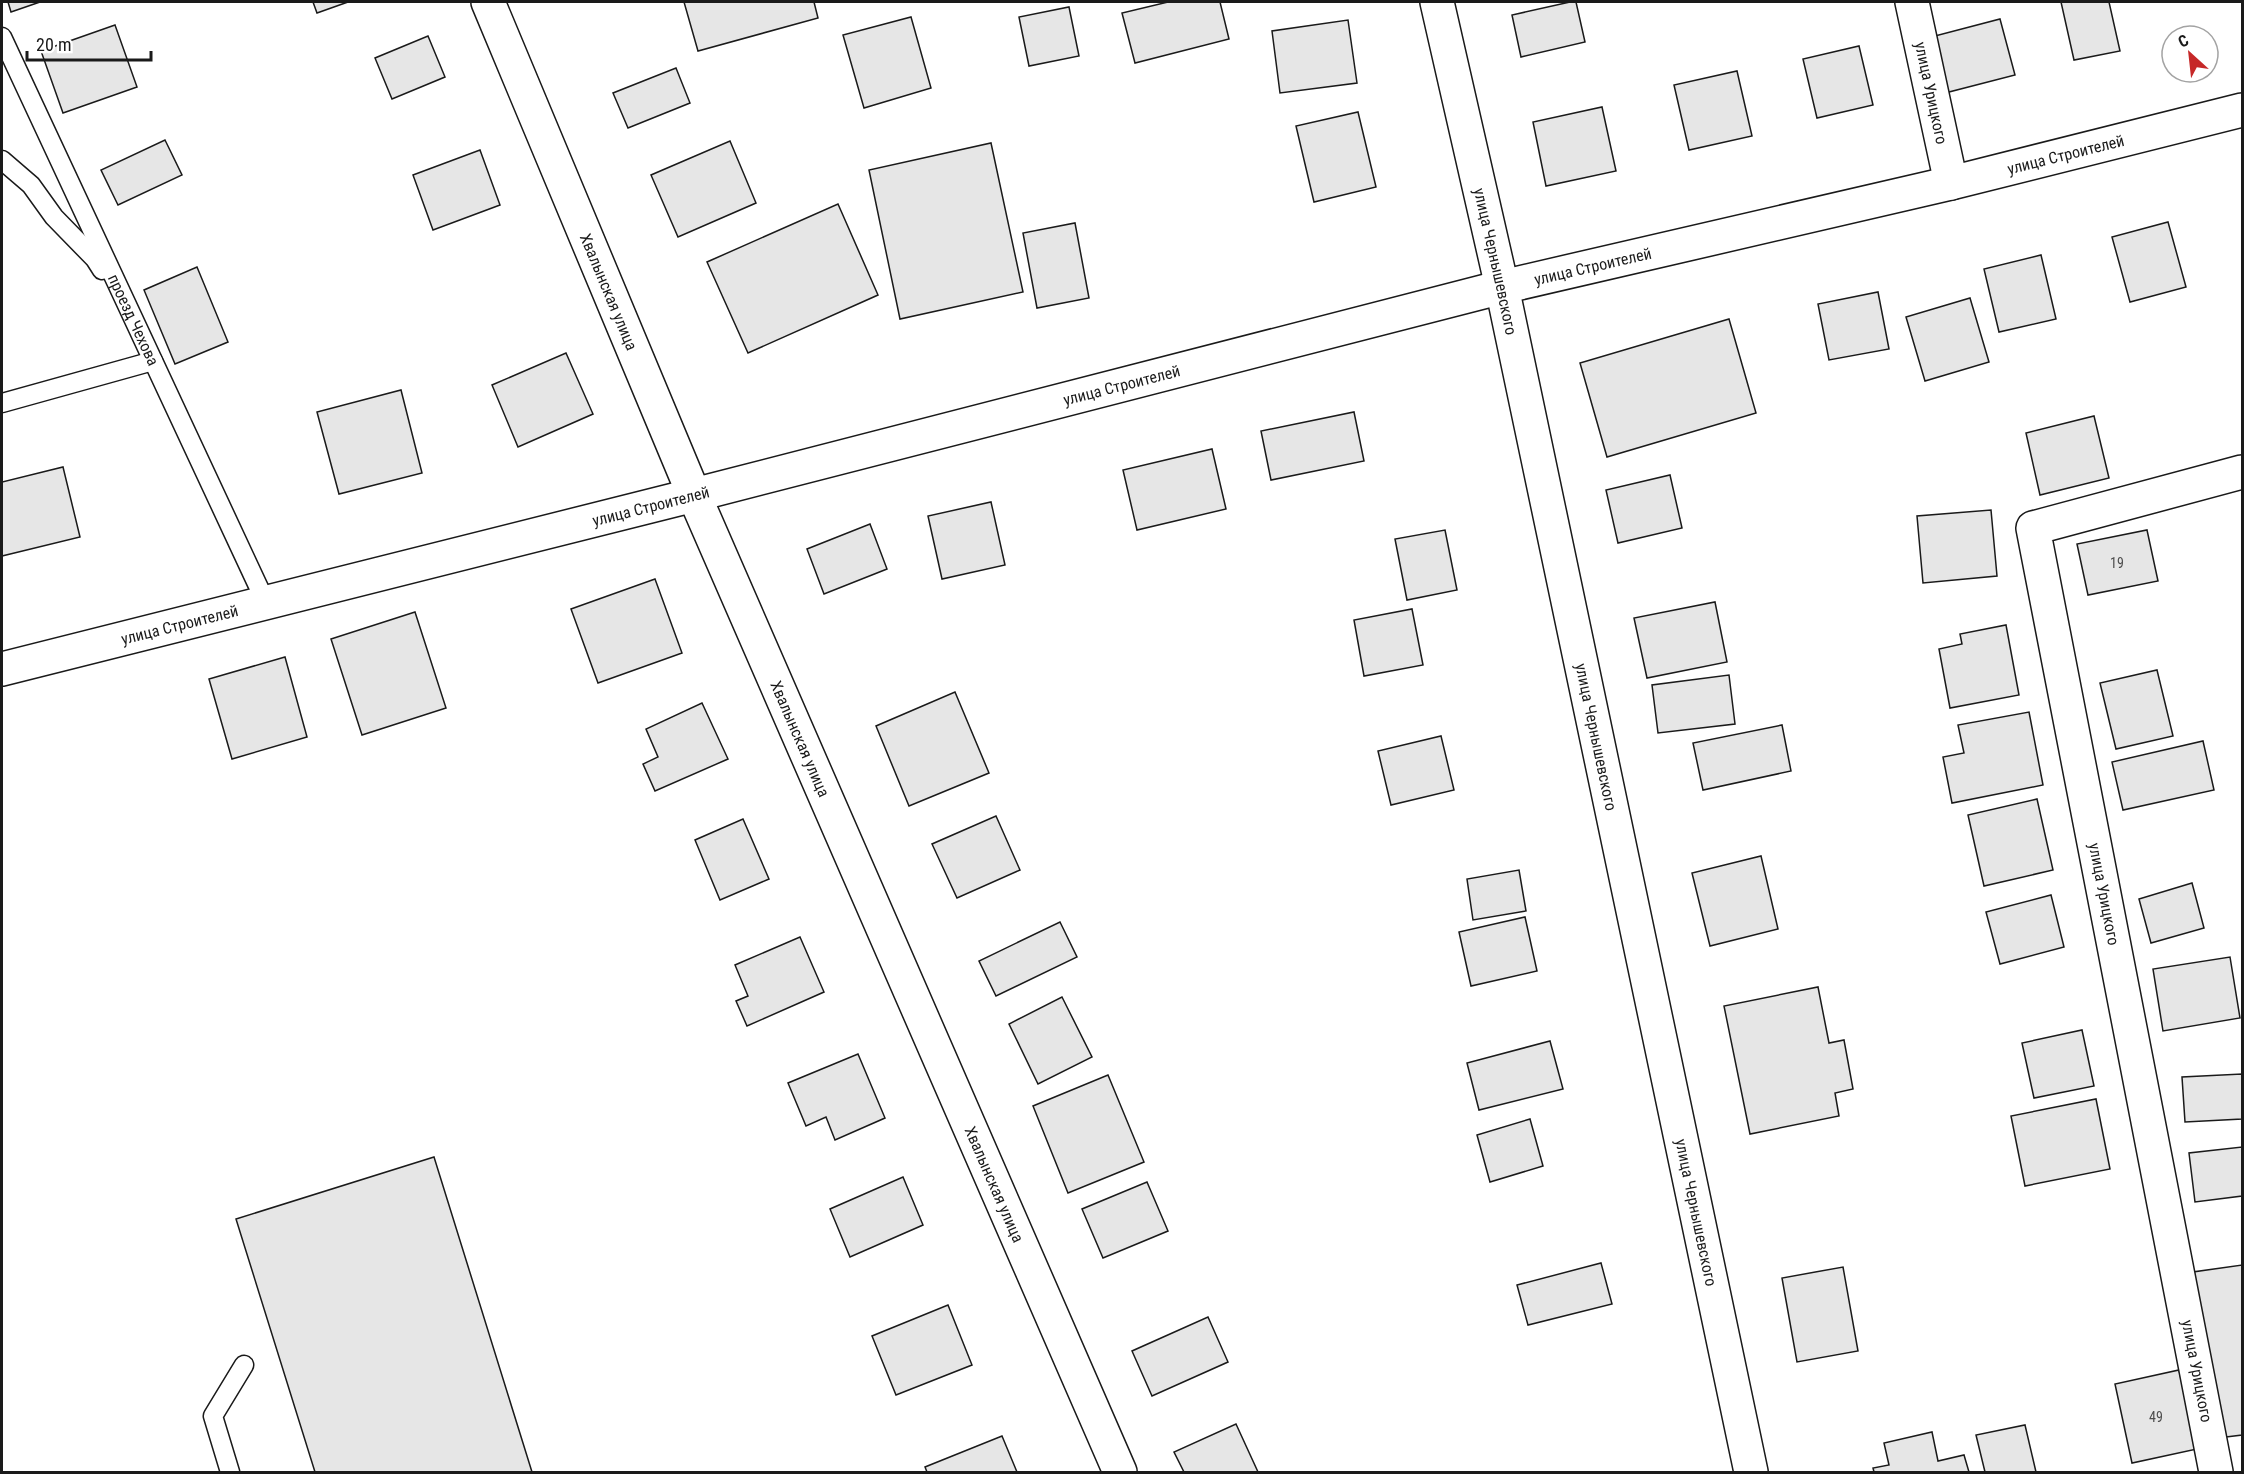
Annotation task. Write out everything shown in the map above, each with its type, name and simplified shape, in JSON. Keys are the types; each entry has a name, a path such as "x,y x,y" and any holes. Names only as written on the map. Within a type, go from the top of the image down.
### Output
{"street":[{"name":"Хвалынская улица","path":"488,2 694,495 1120,1473"},
{"name":"улица Чернышевского","path":"1437,2 1502,287 1751,1473"},
{"name":"улица Урицкого","path":"1912,2 1951,183"},
{"name":"улица Строителей","path":"2,669 694,495 1502,287 1951,183 2242,110"},
{"name":"улица Урицкого","path":"2216,1473 2033,528 2242,472"}],"lane":[{"name":"проезд Чехова","path":"2,37 266,603"},
{"path":"2,160 31,185 54,217 95,259 133,319"},
{"path":"2,403 153,361"},
{"path":"230,1473 213,1416 244,1365"}],"building":[{"path":"8,2 40,2 11,12"},
{"path":"313,2 348,2 317,13"},
{"path":"684,2 814,2 818,18 698,51"},
{"path":"1168,2 1220,2 1229,39 1135,63 1122,13"},
{"path":"1576,2 1585,42 1521,57 1512,15"},
{"path":"2061,2 2109,2 2120,51 2074,60"},
{"path":"1069,7 1079,56 1029,66 1019,17"},
{"path":"911,17 931,88 864,108 843,35"},
{"path":"2000,19 2015,75 1945,93 1931,37"},
{"path":"1348,20 1357,83 1280,93 1272,31"},
{"path":"115,25 137,87 63,113 41,51"},
{"path":"428,36 445,77 392,99 375,58"},
{"path":"1859,46 1873,105 1817,118 1803,59"},
{"path":"676,68 690,103 628,128 613,93"},
{"path":"1737,71 1752,136 1689,150 1674,85"},
{"path":"1602,107 1616,171 1546,186 1533,122"},
{"path":"1358,112 1376,187 1314,202 1296,126"},
{"path":"165,140 182,175 118,205 101,170"},
{"path":"730,141 756,203 678,237 651,175"},
{"path":"991,143 1023,292 900,319 869,170"},
{"path":"480,150 500,205 433,230 413,175"},
{"path":"838,204 878,295 748,353 707,262"},
{"path":"2168,222 2186,287 2130,302 2112,237"},
{"path":"1075,223 1089,298 1037,308 1023,233"},
{"path":"2041,255 2056,319 1999,332 1984,269"},
{"path":"197,267 228,342 175,364 144,290"},
{"path":"1878,292 1889,349 1829,360 1818,304"},
{"path":"1970,298 1989,362 1925,381 1906,317"},
{"path":"1729,319 1756,413 1607,457 1580,363"},
{"path":"566,353 593,414 518,447 492,385"},
{"path":"401,390 422,473 339,494 317,412"},
{"path":"1354,412 1364,461 1271,480 1261,431"},
{"path":"2094,416 2109,478 2040,495 2026,433"},
{"path":"1212,449 1226,509 1137,530 1123,470"},
{"path":"63,467 80,537 2,556 2,482"},
{"path":"1670,475 1682,528 1618,543 1606,490"},
{"path":"991,502 1005,565 942,579 928,516"},
{"path":"1991,510 1997,576 1923,583 1917,516"},
{"path":"870,524 887,569 824,594 807,549"},
{"path":"1445,530 1457,590 1407,600 1395,539"},
{"path":"2147,530 2158,581 2088,595 2077,544"},
{"path":"655,579 682,653 598,683 571,609"},
{"path":"1715,602 1727,662 1647,678 1634,618"},
{"path":"1412,609 1423,665 1364,676 1354,620"},
{"path":"415,612 446,708 362,735 331,639"},
{"path":"2006,625 2019,695 1950,708 1939,649 1962,644 1960,634"},
{"path":"285,657 307,737 232,759 209,679"},
{"path":"2157,670 2173,736 2116,749 2100,683"},
{"path":"1729,675 1735,724 1658,733 1652,685"},
{"path":"955,692 989,773 909,806 876,726"},
{"path":"702,703 728,759 655,791 643,764 658,757 646,729"},
{"path":"2029,712 2043,785 1952,803 1943,757 1964,753 1958,725"},
{"path":"1782,725 1791,771 1703,790 1693,743"},
{"path":"1441,736 1454,790 1391,805 1378,751"},
{"path":"2203,741 2214,790 2123,810 2112,762"},
{"path":"2037,799 2053,870 1984,886 1968,815"},
{"path":"996,816 1020,870 957,898 932,844"},
{"path":"743,819 769,879 720,900 695,840"},
{"path":"1761,856 1778,929 1710,946 1692,873"},
{"path":"1519,870 1526,911 1473,920 1467,879"},
{"path":"2192,883 2204,928 2151,943 2139,899"},
{"path":"2051,895 2064,947 2000,964 1986,912"},
{"path":"1525,917 1537,971 1471,986 1459,932"},
{"path":"1060,922 1077,957 996,996 979,961"},
{"path":"800,937 824,992 747,1026 736,1001 748,996 735,965"},
{"path":"2230,957 2240,1018 2163,1031 2153,969"},
{"path":"1818,987 1829,1043 1844,1040 1853,1089 1835,1093 1839,1116 1750,1134 1724,1006"},
{"path":"1062,997 1092,1057 1038,1084 1009,1024"},
{"path":"2082,1030 2094,1086 2034,1098 2022,1043"},
{"path":"1550,1041 1563,1089 1479,1110 1467,1063"},
{"path":"858,1054 885,1118 835,1140 826,1117 806,1126 788,1083"},
{"path":"2242,1074 2242,1119 2185,1122 2182,1077"},
{"path":"1108,1075 1144,1162 1068,1193 1033,1106"},
{"path":"2096,1099 2110,1169 2025,1186 2011,1116"},
{"path":"1530,1119 1543,1166 1490,1182 1477,1135"},
{"path":"2242,1147 2242,1196 2195,1202 2189,1153"},
{"path":"434,1157 532,1472 315,1472 236,1219"},
{"path":"903,1177 923,1225 850,1257 830,1209"},
{"path":"1147,1182 1168,1231 1103,1258 1082,1209"},
{"path":"1601,1263 1612,1304 1528,1325 1517,1285"},
{"path":"2242,1265 2242,1435 2218,1438 2193,1272"},
{"path":"1843,1267 1858,1351 1797,1362 1782,1278"},
{"path":"948,1305 972,1365 896,1395 872,1336"},
{"path":"1208,1317 1228,1362 1152,1396 1132,1351"},
{"path":"2179,1370 2197,1449 2132,1463 2115,1384"},
{"path":"1236,1424 1258,1472 1184,1472 1174,1452"},
{"path":"2025,1425 2036,1472 1985,1472 1976,1435"},
{"path":"1932,1432 1938,1461 1964,1455 1969,1472 1874,1472 1873,1468 1889,1465 1884,1443"},
{"path":"1002,1436 1017,1472 927,1472 925,1467"}]}
